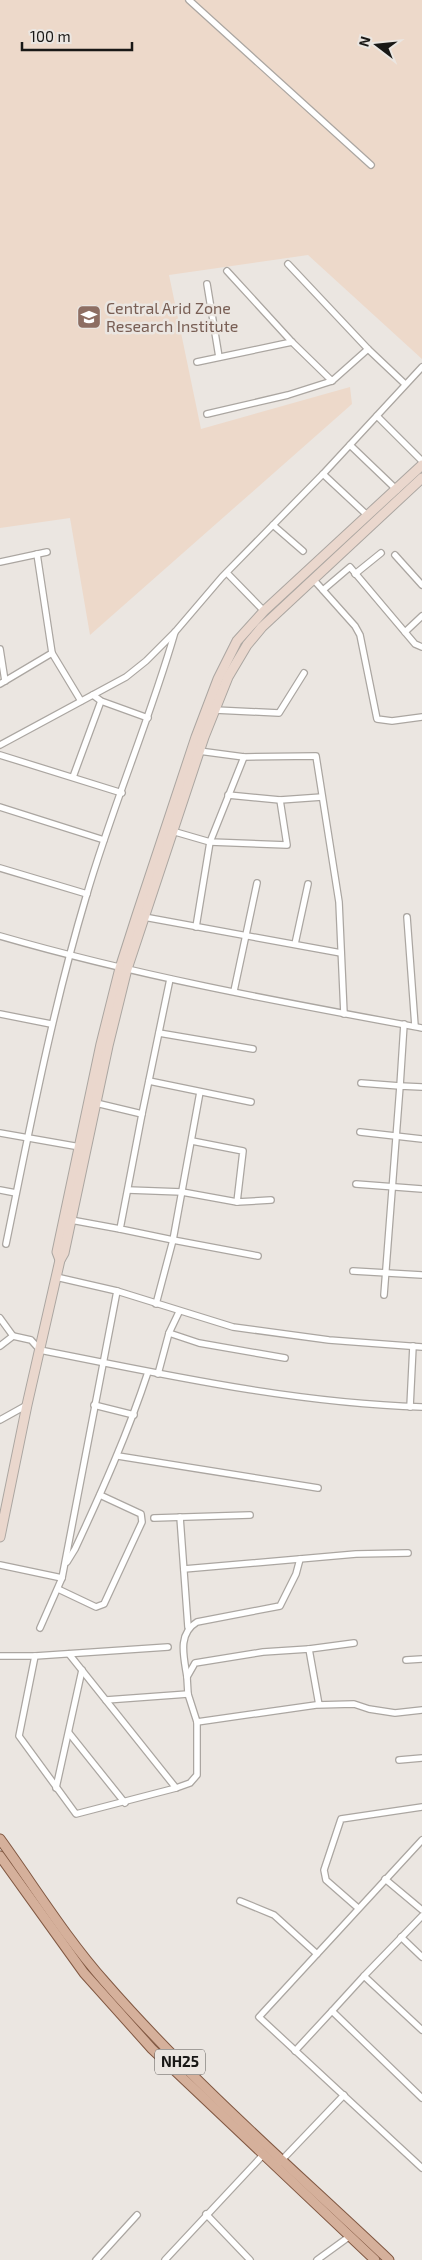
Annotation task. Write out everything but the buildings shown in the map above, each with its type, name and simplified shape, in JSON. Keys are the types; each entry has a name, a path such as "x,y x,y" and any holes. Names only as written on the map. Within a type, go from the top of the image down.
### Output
{"main road":[{"path":"0,1537 59,1262 64,1253 124,969 144,917 215,710 228,677 247,645 278,611 313,579 400,492 422,463"},
{"path":"59,1262 57,1252 101,1044 196,736 218,679 237,641 264,611 367,515 422,478"},
{"name":"NH25","path":"0,1838 105,1982 176,2058 389,2260"},
{"name":"NH25","path":"0,1856 98,1990 152,2048 375,2260"}],"street":[{"path":"189,0 371,165"},
{"path":"288,264 368,349 405,384"},
{"path":"226,271 292,342 332,381"},
{"path":"207,284 219,357"},
{"path":"197,362 292,342"},
{"path":"207,414 303,391 332,381 368,349"},
{"path":"0,745 126,677 146,661 422,367"},
{"path":"377,416 422,463"},
{"path":"350,445 400,492"},
{"path":"323,474 367,515"},
{"path":"273,526 303,551"},
{"path":"0,562 47,552"},
{"path":"356,574 381,553"},
{"path":"37,554 52,653 81,701"},
{"path":"395,555 422,585"},
{"path":"323,590 350,567 417,646 422,647"},
{"path":"227,573 264,611"},
{"path":"313,579 355,626 360,635 377,719 392,721 422,717"},
{"path":"405,632 422,616"},
{"path":"6,1244 51,1024 68,956 104,840 148,718 175,632"},
{"path":"0,649 2,682 52,653"},
{"path":"215,710 278,713 282,710 304,673"},
{"path":"93,695 102,701 148,718"},
{"path":"73,778 102,701"},
{"path":"200,751 244,757 316,756 339,902 344,1014"},
{"path":"0,754 122,793"},
{"path":"196,927 210,842 244,757"},
{"path":"228,795 280,800 322,797"},
{"path":"172,831 210,842 287,845 280,800"},
{"path":"0,807 104,840"},
{"path":"0,868 87,894"},
{"path":"234,991 257,883"},
{"path":"296,944 308,884"},
{"path":"144,917 341,952"},
{"path":"0,936 68,956 170,979 419,1027 407,917"},
{"path":"120,1229 170,979"},
{"path":"0,1014 51,1024"},
{"path":"384,1295 404,1024"},
{"path":"159,1033 253,1049"},
{"path":"149,1082 250,1102"},
{"path":"361,1083 422,1087"},
{"path":"156,1304 173,1240 200,1092"},
{"path":"96,1103 142,1114"},
{"path":"360,1132 422,1139"},
{"path":"0,1133 80,1147"},
{"path":"192,1141 243,1151 237,1202"},
{"path":"356,1184 422,1189"},
{"path":"0,1190 16,1193"},
{"path":"128,1190 182,1192 237,1202 271,1200"},
{"path":"71,1220 258,1256"},
{"path":"353,1270 422,1275"},
{"path":"56,1276 117,1291 233,1328 329,1340 422,1347"},
{"path":"40,1628 62,1578 117,1291"},
{"path":"158,1374 170,1333 179,1312"},
{"path":"0,1318 13,1336 31,1340 40,1350 158,1374 326,1401 422,1408"},
{"path":"170,1333 199,1343 285,1358"},
{"path":"0,1346 13,1336"},
{"path":"410,1407 413,1346"},
{"path":"64,1566 75,1549 118,1456 148,1372"},
{"path":"0,1420 27,1405"},
{"path":"94,1406 134,1415"},
{"path":"118,1456 318,1488"},
{"path":"58,1588 96,1607 104,1604 142,1522 141,1514 100,1495"},
{"path":"154,1518 250,1515"},
{"path":"34,1656 19,1736 76,1814 125,1803 190,1783 197,1775 196,1722 188,1694 183,1640 188,1627 180,1518"},
{"path":"184,1569 300,1559 408,1553"},
{"path":"188,1627 197,1622 280,1606 296,1574 300,1559"},
{"path":"0,1565 62,1578"},
{"path":"187,1677 195,1663 263,1652 309,1649 354,1642"},
{"path":"0,1656 34,1656 168,1647"},
{"path":"309,1649 319,1705"},
{"path":"69,1654 176,1788"},
{"path":"406,1660 422,1659"},
{"path":"56,1788 70,1733 82,1670"},
{"path":"106,1700 188,1694"},
{"path":"196,1722 319,1705 354,1704 369,1709 395,1713 422,1710"},
{"path":"70,1733 125,1803"},
{"path":"399,1760 422,1758"},
{"path":"358,1908 326,1880 324,1876 324,1870 341,1819 422,1808"},
{"path":"422,1840 258,2017 422,2168"},
{"path":"385,1879 422,1910"},
{"path":"240,1901 274,1915 317,1954"},
{"path":"295,2051 422,1916"},
{"path":"401,1937 422,1957"},
{"path":"364,1976 422,2030"},
{"path":"332,2011 422,2098"},
{"path":"275,2167 344,2096"},
{"path":"165,2260 263,2155"},
{"path":"206,2214 250,2260"},
{"path":"96,2260 137,2215"},
{"path":"317,2260 350,2236"}],"shaded area":[{"name":"Central Arid Zone Research Institute","path":"0,0 422,0 422,359 308,255 169,275 201,429 350,387 352,404 90,635 70,518 0,528"}],"place":[{"name":"Central Arid Zone Research Institute","path":"89,317"}]}
